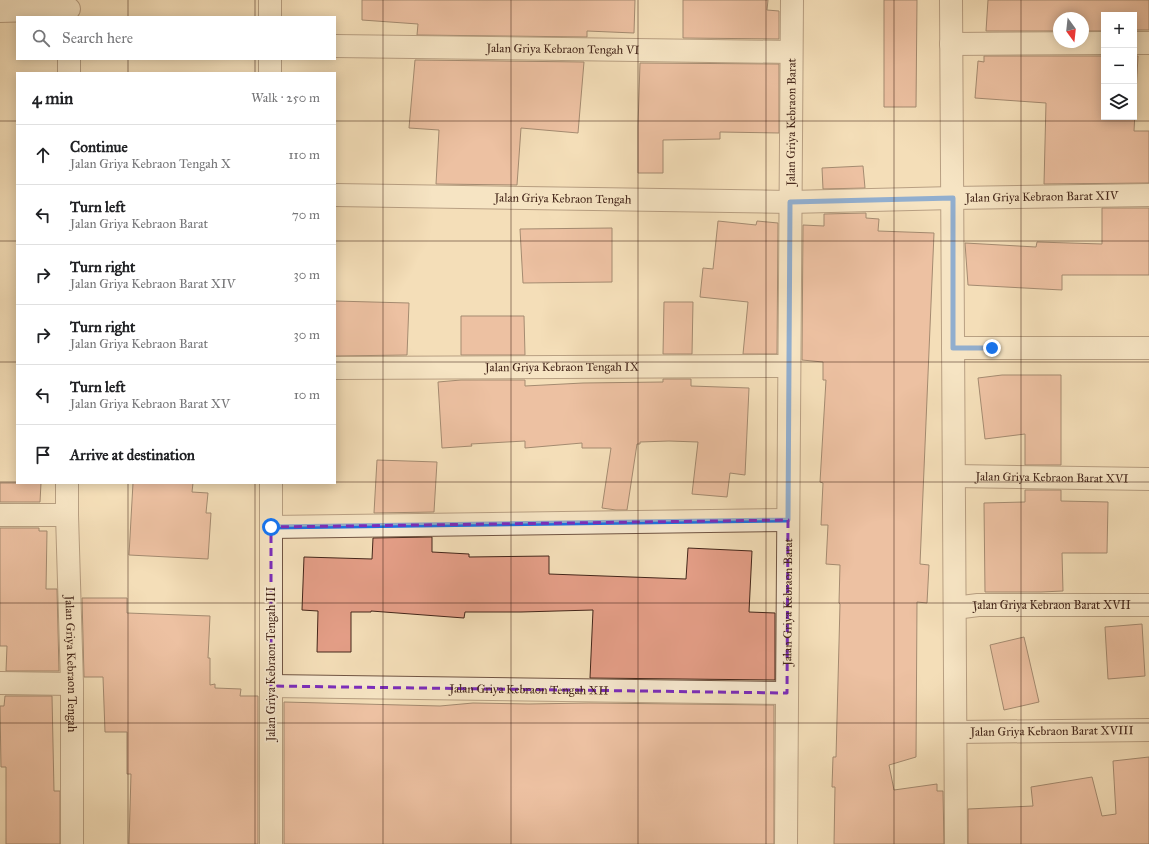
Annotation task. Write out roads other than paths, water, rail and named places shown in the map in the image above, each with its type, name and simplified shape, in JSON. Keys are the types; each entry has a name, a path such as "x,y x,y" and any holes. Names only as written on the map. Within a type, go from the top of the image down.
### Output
{"street":[{"path":"270,0 270,16"},
{"name":"Jalan Griya Kebraon Barat","path":"786,844 792,0"},
{"path":"951,0 956,844"},
{"path":"0,11 69,9"},
{"path":"951,44 1101,43"},
{"path":"1137,43 1149,43"},
{"name":"Jalan Griya Kebraon Tengah VI","path":"336,46 791,52"},
{"path":"69,60 69,72"},
{"path":"270,60 270,72"},
{"name":"Jalan Griya Kebraon Barat XIV","path":"790,202 1149,195"},
{"name":"Jalan Griya Kebraon Tengah","path":"336,196 790,202"},
{"path":"953,348 1149,348"},
{"name":"Jalan Griya Kebraon Tengah IX","path":"336,368 789,366"},
{"name":"Jalan Griya Kebraon Barat XVI","path":"954,476 1149,479"},
{"name":"Jalan Griya Kebraon Tengah","path":"67,484 72,684 72,844"},
{"name":"Jalan Griya Kebraon Tengah III","path":"271,484 271,844"},
{"path":"0,515 67,515"},
{"path":"271,527 788,520"},
{"name":"Jalan Griya Kebraon Barat XVII","path":"955,608 978,606 1149,605"},
{"path":"0,683 72,684"},
{"name":"Jalan Griya Kebraon Tengah XII","path":"271,686 787,693"},
{"name":"Jalan Griya Kebraon Barat XVIII","path":"956,732 1149,730"}]}
